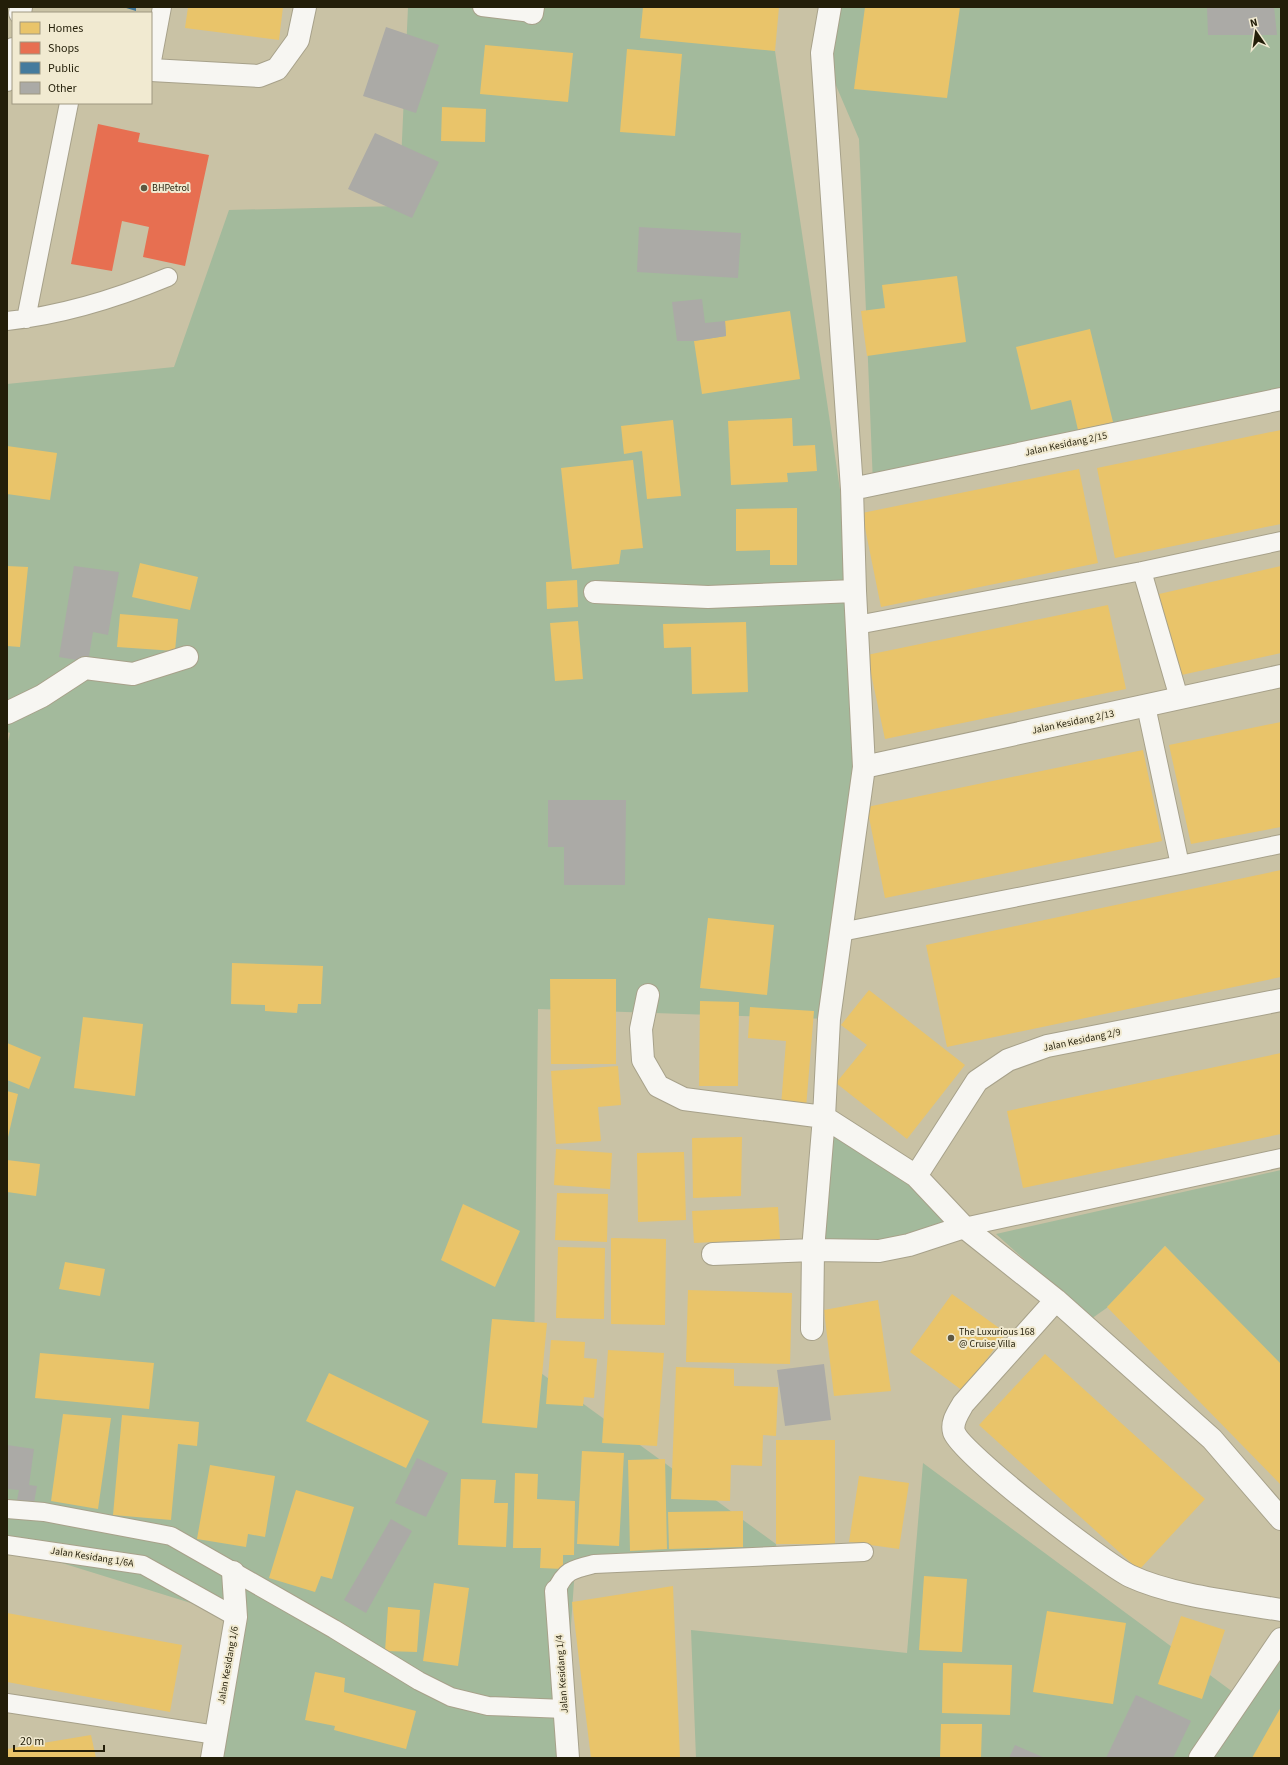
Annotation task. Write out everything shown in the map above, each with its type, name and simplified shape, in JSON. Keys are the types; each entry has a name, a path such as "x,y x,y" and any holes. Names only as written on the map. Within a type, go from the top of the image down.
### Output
{"street":[{"path":"152,70 259,76 277,69 298,40 305,7"},
{"path":"812,1329 813,1250 824,1117 829,1019 864,767 855,591 852,489 822,52 830,7"},
{"path":"7,80 12,53"},
{"name":"Jalan Kesidang 2/15","path":"852,489 1281,399"},
{"path":"595,592 708,597 855,591"},
{"path":"7,712 42,696 85,668 133,674 187,657"},
{"name":"Jalan Kesidang 2/13","path":"864,767 1281,676"},
{"path":"648,995 641,1029 643,1060 658,1086 684,1099 824,1117 916,1176 964,1227 1056,1300 1212,1439 1281,1519"},
{"name":"Jalan Kesidang 2/9","path":"916,1176 977,1081 1008,1060 1047,1046 1281,1000"},
{"path":"713,1254 813,1250 879,1251 909,1245 964,1227"},
{"path":"1056,1300 963,1404 954,1420 954,1432 962,1444 998,1477 1063,1530 1129,1576 1159,1587 1281,1610"},
{"name":"Jalan Kesidang 1/6","path":"212,1758 236,1617 233,1572"},
{"name":"Jalan Kesidang 1/4","path":"556,1591 568,1758"},
{"path":"1200,1758 1281,1639"}],"lane":[{"path":"152,61 162,7"},
{"path":"482,7 532,10"},
{"path":"26,319 69,104"},
{"path":"7,321 80,309 128,294 168,277"},
{"path":"857,625 1142,571 1281,541"},
{"path":"1142,571 1179,698"},
{"path":"1146,706 1180,865"},
{"path":"841,932 1281,844"},
{"path":"964,1227 1281,1158"},
{"path":"7,1509 44,1512 170,1536 334,1629 419,1681 451,1697 488,1706 565,1709"},
{"name":"Jalan Kesidang 1/6A","path":"7,1545 143,1565 236,1617"},
{"path":"556,1591 562,1578 575,1568 594,1564 864,1552"},
{"path":"7,1703 216,1734"}],"green space":[{"path":"408,7 677,7 775,51 855,591 864,767 829,1019 538,1009 534,1368 776,1544 778,1556 575,1568 565,1709 568,1758 212,1758 236,1617 7,1546 7,746 10,733 7,732 7,384 174,367 229,210 399,206"},
{"path":"830,7 1281,7 1281,400 873,484 859,139 822,53"},
{"path":"824,1120 916,1176 964,1227 813,1250"},
{"path":"1281,1170 1281,1366 1165,1246 1108,1307 1091,1319 996,1234"},
{"path":"923,1463 1241,1698 1281,1643 1281,1758 696,1758 691,1630 907,1653"}],"building: Homes":[{"path":"188,7 283,7 279,40 185,28"},
{"path":"643,7 779,7 775,51 640,38"},
{"path":"865,7 960,7 947,98 854,89"},
{"path":"485,45 573,53 568,102 480,94"},
{"path":"627,49 682,54 675,136 620,132"},
{"path":"442,107 486,109 485,142 441,141"},
{"path":"957,276 966,342 867,356 861,311 885,308 882,285"},
{"path":"790,311 800,379 702,394 694,341 726,336 725,321"},
{"path":"1090,329 1113,422 1078,430 1071,400 1031,410 1016,347"},
{"path":"792,418 793,446 815,445 817,471 787,473 788,482 731,485 728,421"},
{"path":"673,420 681,496 647,499 642,451 624,454 621,426"},
{"path":"1281,430 1281,524 1115,558 1097,468"},
{"path":"7,446 57,453 50,500 7,494"},
{"path":"633,460 643,548 621,550 619,564 572,569 561,468"},
{"path":"1079,469 1098,563 881,607 862,513"},
{"path":"797,508 797,565 770,565 770,550 736,551 736,509"},
{"path":"140,563 198,577 190,610 132,597"},
{"path":"7,566 28,567 20,647 7,646"},
{"path":"1281,566 1281,653 1177,676 1159,594"},
{"path":"577,580 578,607 547,609 546,582"},
{"path":"1108,605 1126,689 885,739 867,655"},
{"path":"120,614 178,619 175,651 117,647"},
{"path":"578,621 583,679 555,681 550,623"},
{"path":"746,622 748,692 692,694 691,647 664,648 663,624"},
{"path":"1281,722 1281,827 1191,844 1169,745"},
{"path":"1143,750 1162,841 885,898 867,807"},
{"path":"1281,870 1281,977 947,1047 926,945"},
{"path":"708,918 774,925 767,995 700,988"},
{"path":"232,963 323,966 321,1004 298,1004 297,1013 265,1011 265,1005 231,1004"},
{"path":"550,979 616,979 616,1064 551,1064"},
{"path":"869,990 965,1065 907,1139 836,1083 867,1045 841,1025"},
{"path":"700,1001 739,1002 738,1086 699,1086"},
{"path":"750,1007 814,1011 806,1108 781,1106 786,1041 748,1038"},
{"path":"83,1017 143,1024 135,1096 74,1088"},
{"path":"7,1043 41,1057 29,1089 7,1080"},
{"path":"1281,1053 1281,1134 1023,1188 1007,1111"},
{"path":"618,1066 621,1105 598,1107 601,1141 556,1144 551,1071"},
{"path":"7,1091 18,1094 8,1137 7,1137"},
{"path":"742,1137 741,1196 693,1198 692,1138"},
{"path":"556,1149 612,1153 610,1189 554,1185"},
{"path":"684,1152 686,1220 638,1222 637,1153"},
{"path":"7,1160 40,1164 36,1196 7,1192"},
{"path":"557,1193 608,1194 607,1242 555,1240"},
{"path":"463,1204 520,1231 495,1287 441,1260"},
{"path":"778,1207 780,1239 694,1243 692,1211"},
{"path":"611,1238 666,1239 665,1325 611,1324"},
{"path":"1165,1246 1281,1364 1281,1485 1107,1307"},
{"path":"558,1247 605,1248 604,1319 556,1318"},
{"path":"65,1262 105,1269 100,1296 59,1289"},
{"path":"688,1290 792,1293 790,1364 686,1362"},
{"path":"952,1294 1006,1333 963,1391 910,1352"},
{"path":"878,1300 891,1391 834,1396 824,1310"},
{"path":"492,1319 547,1323 537,1428 482,1423"},
{"path":"551,1340 585,1342 584,1358 597,1359 594,1398 584,1397 583,1406 546,1404"},
{"path":"608,1350 664,1353 657,1446 602,1443"},
{"path":"40,1353 154,1363 149,1409 35,1398"},
{"path":"1045,1354 1205,1499 1139,1570 979,1425"},
{"path":"676,1367 734,1369 734,1386 778,1387 776,1436 763,1435 762,1466 731,1465 730,1501 671,1499"},
{"path":"329,1373 429,1421 406,1468 306,1421"},
{"path":"63,1414 111,1418 98,1509 51,1501"},
{"path":"122,1415 199,1422 197,1446 178,1444 171,1520 113,1515"},
{"path":"776,1440 835,1440 835,1544 776,1544"},
{"path":"582,1451 624,1453 619,1546 577,1544"},
{"path":"665,1459 667,1549 630,1551 628,1460"},
{"path":"210,1465 275,1476 265,1537 248,1534 246,1547 197,1539"},
{"path":"515,1473 538,1474 537,1499 575,1501 574,1555 563,1555 563,1569 540,1568 541,1548 513,1548"},
{"path":"859,1476 909,1483 899,1549 849,1542"},
{"path":"461,1479 496,1480 494,1503 508,1503 506,1547 458,1545"},
{"path":"296,1490 354,1507 332,1579 321,1576 315,1592 269,1578"},
{"path":"743,1511 743,1547 669,1549 668,1512"},
{"path":"924,1576 967,1579 962,1652 919,1650"},
{"path":"434,1583 469,1588 458,1666 423,1661"},
{"path":"673,1586 680,1758 591,1758 572,1602"},
{"path":"388,1607 420,1610 417,1652 385,1651"},
{"path":"1047,1611 1126,1623 1113,1704 1033,1692"},
{"path":"7,1613 182,1645 170,1712 7,1682"},
{"path":"1181,1616 1225,1630 1202,1699 1158,1684"},
{"path":"943,1663 1012,1665 1010,1715 942,1713"},
{"path":"315,1672 345,1678 344,1692 416,1711 406,1749 334,1730 335,1726 305,1720"},
{"path":"1281,1707 1281,1758 1252,1758"},
{"path":"941,1724 982,1724 981,1758 940,1758"},
{"path":"91,1735 96,1758 7,1758 7,1749"}],"building: Shops":[{"name":"BHPetrol","path":"98,124 140,133 138,142 209,155 185,266 143,257 149,227 122,221 112,271 71,264"}],"building: Public":[{"path":"123,7 136,7 136,11"}],"building: Other":[{"path":"1207,7 1274,7 1277,35 1208,35"},
{"path":"386,27 439,45 416,113 363,96"},
{"path":"375,133 439,162 412,218 348,189"},
{"path":"639,227 741,233 738,278 637,272"},
{"path":"702,299 705,323 725,321 726,336 694,341 677,341 672,302"},
{"path":"74,566 119,572 108,635 93,632 88,662 59,657"},
{"path":"548,800 626,800 625,885 564,885 564,847 548,847"},
{"path":"824,1364 831,1420 785,1426 777,1370"},
{"path":"7,1445 34,1449 29,1485 37,1486 34,1503 17,1500 19,1490 7,1489"},
{"path":"417,1458 448,1473 426,1517 395,1503"},
{"path":"391,1519 412,1531 366,1613 344,1600"},
{"path":"1136,1695 1191,1721 1173,1758 1106,1758"},
{"path":"1015,1745 1045,1758 1009,1758"}],"place":[{"name":"BHPetrol","path":"144,188"},
{"name":"The Luxurious 168 @ Cruise Villa","path":"951,1338"}]}
